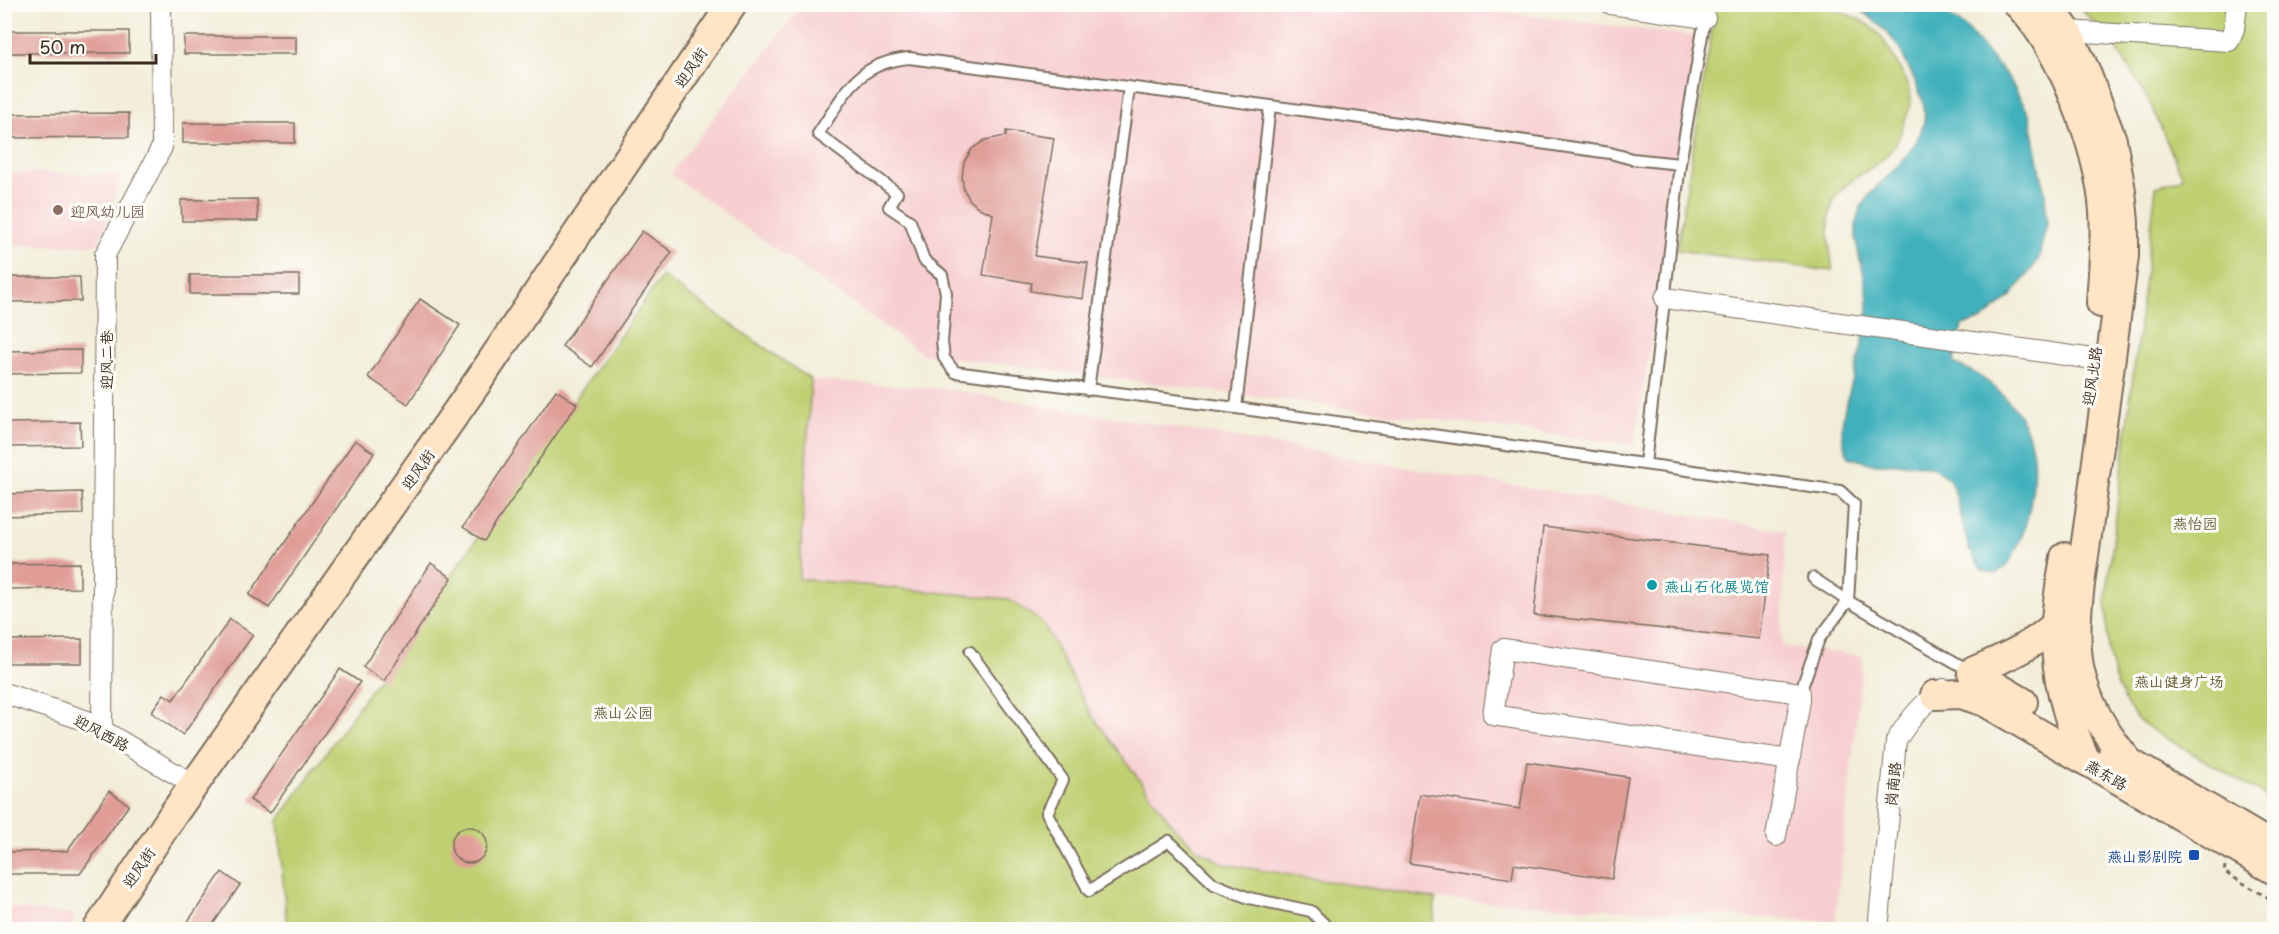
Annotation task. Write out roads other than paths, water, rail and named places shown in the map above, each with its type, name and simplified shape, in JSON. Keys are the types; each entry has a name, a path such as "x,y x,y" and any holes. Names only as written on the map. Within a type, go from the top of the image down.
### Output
{"street":[{"name":"迎风二巷","path":"102,730 105,255 162,147 161,4"},
{"name":"迎风街","path":"97,930 194,785 479,380 732,4"},
{"path":"1611,4 1705,18"},
{"name":"迎风北路","path":"2018,4 2047,42 2072,93 2091,145 2100,184 2104,238 2101,304 2093,359 2071,584 2056,625 2061,681 2072,729 2086,761"},
{"path":"2047,4 2067,31 2085,70 2112,140 2118,166 2124,222 2124,256 2071,584 2084,688 2112,743 2129,762"},
{"path":"2067,31 2229,41 2235,29 2236,4"},
{"path":"1665,298 2093,359"},
{"path":"1972,672 2035,622 2071,584"},
{"path":"1972,672 2036,639 2056,625"},
{"path":"1776,836 1790,760 1800,701 1800,693 1503,649 1493,715 1790,760"},
{"name":"岗南路","path":"1878,930 1896,741 1910,718 1935,695 1972,672"},
{"name":"燕东路","path":"1972,672 2274,847"},
{"name":"迎风西路","path":"4,693 87,721 194,785"},
{"name":"燕东路","path":"1935,695 1961,694 1985,702 2274,870"}],"lane":[{"path":"1645,464 1680,164 1705,18"},
{"path":"1680,164 1632,159 1610,153 1436,128 909,58 892,60 871,67 856,79 818,134 897,193 889,207 910,221 924,260 942,276 945,284 942,342 944,358 955,372 1840,491 1854,504 1848,601 1819,639 1800,693"},
{"path":"1088,390 1129,88"},
{"path":"1236,408 1270,106"},
{"path":"1813,578 1848,601 1972,672"},
{"path":"970,652 1063,780 1047,813 1089,891 1169,841 1214,884 1249,898 1311,911 1330,930"}],"water":[{"path":"1847,5 1935,5 1966,28 2008,77 2030,116 2045,194 2047,224 2038,261 2011,296 1982,320 1962,325 1954,363 1978,375 2011,403 2029,435 2033,453 2032,493 2025,527 2007,565 1996,574 1982,570 1969,549 1956,496 1949,479 1934,468 1913,464 1872,464 1849,457 1842,436 1843,415 1861,349 1868,306 1857,247 1856,224 1859,212 1867,197 1901,163 1914,145 1925,117 1920,93 1897,46 1870,17"}],"place":[{"name":"迎风幼儿园","path":"58,210"},
{"name":"燕山石化展览馆","path":"1652,585"},
{"name":"燕山影剧院","path":"2194,855"}],"park label":[{"name":"燕怡园","path":"2195,522"},
{"name":"燕山健身广场","path":"2179,680"},
{"name":"燕山公园","path":"623,711"}]}
